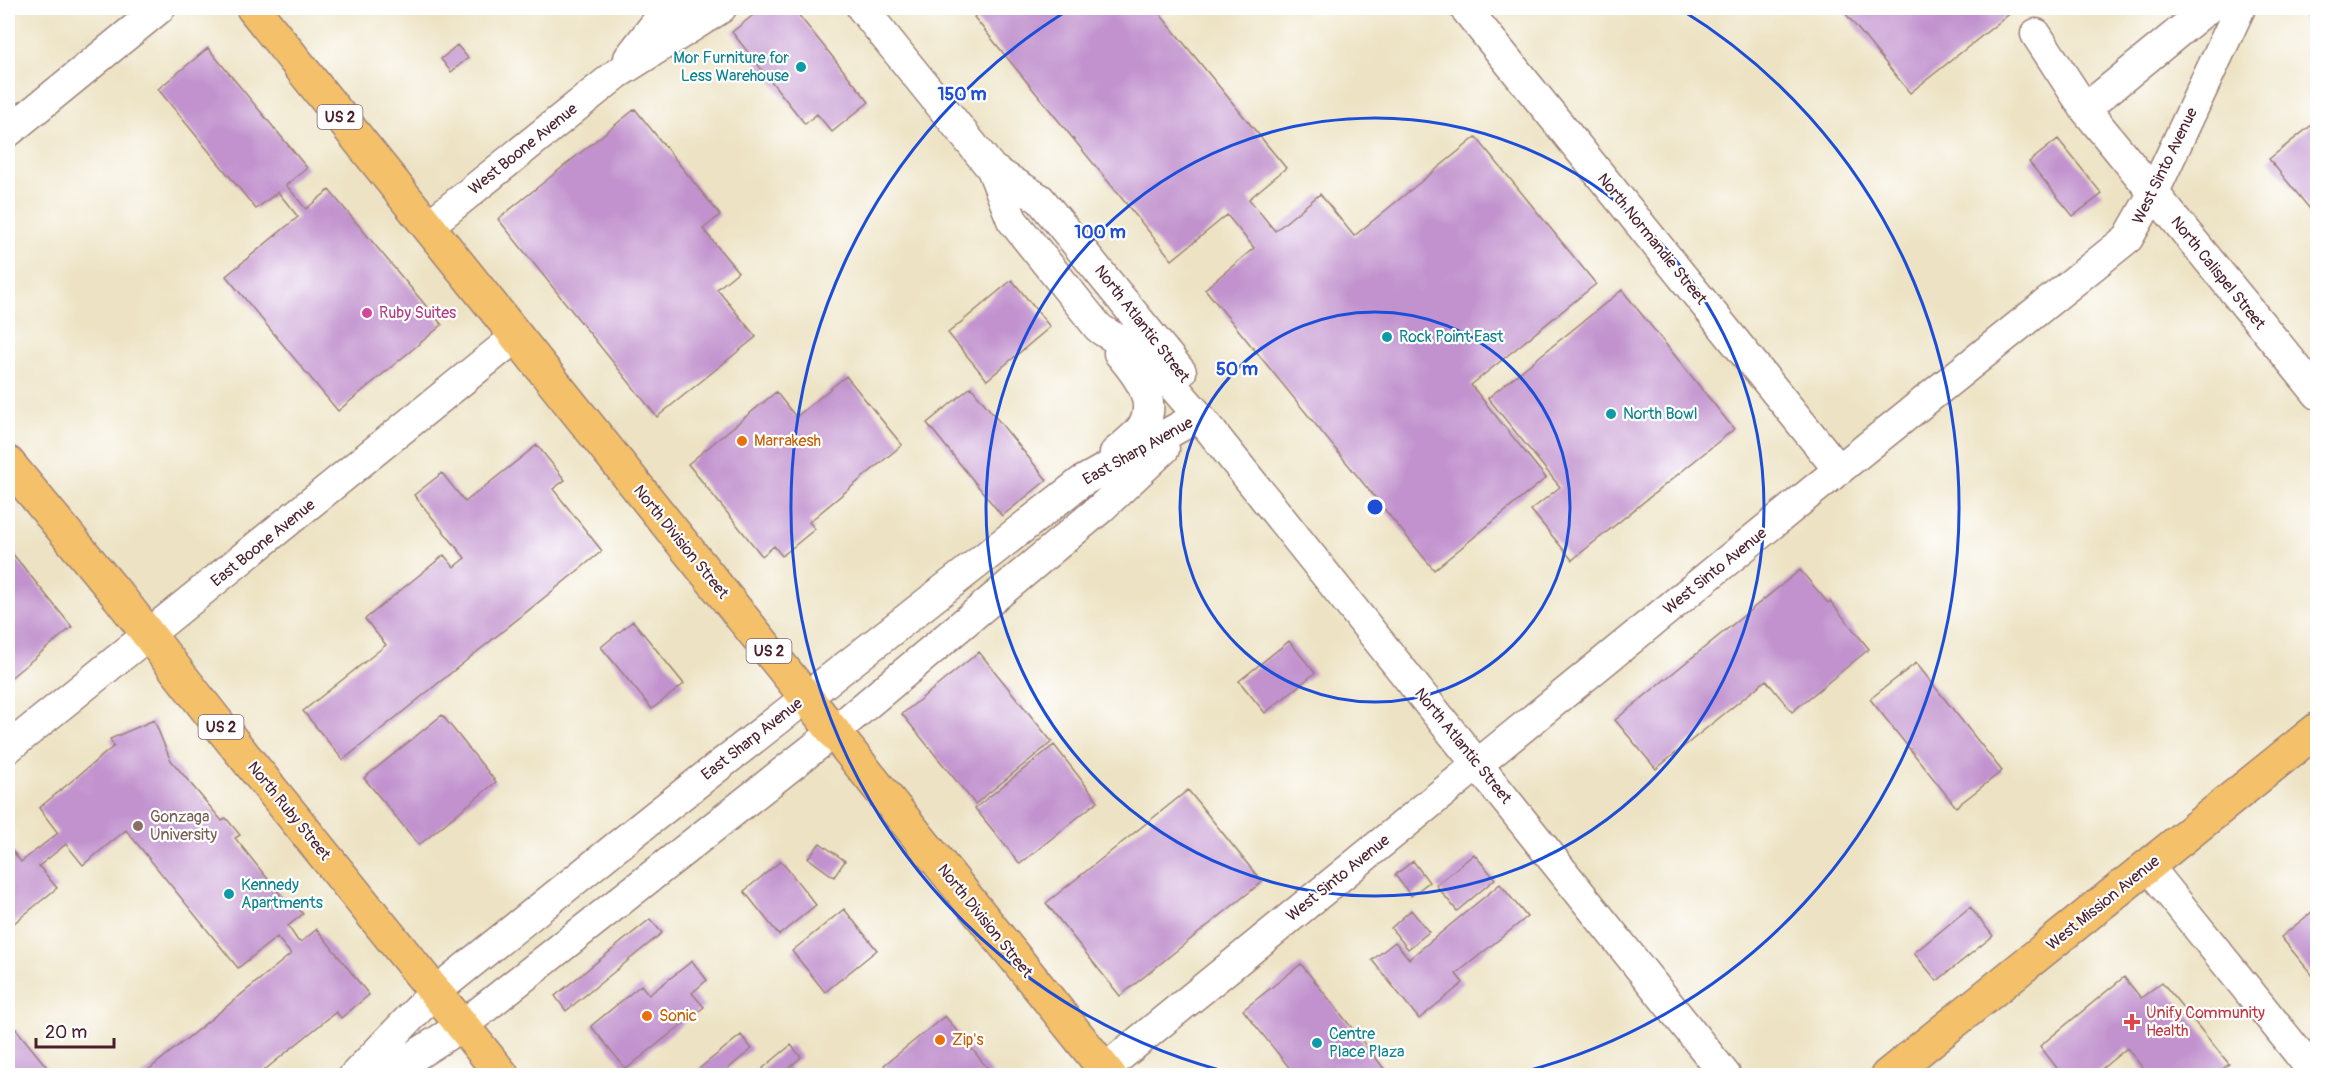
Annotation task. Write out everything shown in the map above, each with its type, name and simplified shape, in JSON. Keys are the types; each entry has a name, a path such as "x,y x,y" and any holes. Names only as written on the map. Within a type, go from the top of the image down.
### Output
{"main road":[{"name":"North Division Street","path":"253,8 834,732 1103,1073"},
{"name":"North Ruby Street","path":"8,462 150,635 220,726 503,1076"},
{"name":"West Mission Avenue","path":"1887,1076 2318,729"}],"street":[{"path":"8,132 160,8"},
{"name":"West Boone Avenue","path":"618,73 668,8"},
{"name":"West Boone Avenue","path":"428,226 618,73 721,8"},
{"name":"North Atlantic Street","path":"862,8 992,169 1012,220 1098,327 1108,336 1129,345 1144,357 1199,416 1726,1076"},
{"path":"876,8 889,41"},
{"name":"North Normandie Street","path":"1465,8 1839,470"},
{"path":"2085,110 2208,8"},
{"name":"West Sinto Avenue","path":"1103,1073 1478,764 2128,238 2153,194 2240,8"},
{"name":"North Calispel Street","path":"2036,34 2085,110 2318,394"},
{"name":"North Atlantic Street","path":"992,169 1040,199 1088,254 1180,369 1191,388 1199,416"},
{"path":"1081,482 1143,425 1147,410 1146,391 1136,373 1098,327"},
{"name":"East Boone Avenue","path":"8,748 517,336"},
{"name":"East Sharp Avenue","path":"354,1076 435,992 1081,482 1199,416"},
{"name":"East Sharp Avenue","path":"383,1076 463,1025 834,732 1101,508 1199,416"},
{"path":"2148,866 2317,1076"}],"building":[{"name":"Mor Furniture for Less Warehouse","path":"762,8 793,8 869,102 832,132 817,114 805,124 732,32"},
{"name":"Rock Point East","path":"985,8 1155,8 1286,168 1249,199 1275,231 1320,194 1354,236 1476,137 1596,284 1471,385 1546,478 1434,570 1205,289 1254,248 1227,215 1172,260 974,17"},
{"path":"1841,8 2017,8 1910,93"},
{"path":"2318,8 2318,24 2306,9"},
{"path":"457,45 468,58 451,72 441,59"},
{"path":"208,48 307,168 286,185 306,209 329,190 442,325 338,411 226,276 298,217 278,192 256,209 158,89"},
{"path":"635,109 720,215 703,229 738,272 717,289 756,337 657,417 498,219"},
{"path":"2318,120 2318,219 2269,159"},
{"path":"2058,139 2102,194 2073,216 2029,162"},
{"path":"1012,280 1050,327 987,380 948,333"},
{"name":"North Bowl","path":"1622,290 1734,429 1572,560 1531,510 1560,487 1488,398"},
{"path":"846,376 902,445 809,522 815,529 782,556 774,546 762,556 688,464 776,392 796,417"},
{"path":"971,387 1047,480 1002,516 927,423"},
{"path":"537,445 565,480 553,489 602,551 343,760 303,711 386,645 365,619 444,555 454,567 465,558 414,495 442,473 465,502"},
{"path":"8,548 72,627 8,680"},
{"path":"1800,570 1828,603 1830,601 1869,649 1792,712 1766,680 1656,769 1615,720"},
{"path":"633,621 684,684 652,709 601,647"},
{"path":"1289,641 1315,673 1265,713 1239,681"},
{"path":"979,652 1052,742 975,804 902,714"},
{"path":"1916,663 2002,771 1956,807 1870,699"},
{"path":"442,715 496,782 419,845 364,778"},
{"name":"Kennedy Apartments","path":"154,720 170,759 222,821 226,818 240,835 235,838 287,903 291,900 303,914 288,926 298,941 301,942 317,929 369,995 341,1018 336,1012 257,1076 141,1076 291,954 277,937 238,968 126,830 83,865 66,844 39,866 57,888 8,928 8,845 21,862 58,833 39,808 114,746 110,739"},
{"path":"1054,745 1098,801 1020,864 975,808"},
{"path":"1188,790 1262,882 1120,996 1046,903"},
{"path":"820,843 845,861 834,877 808,858"},
{"path":"1474,854 1495,879 1457,911 1436,885"},
{"path":"781,861 816,905 779,935 744,891"},
{"path":"1413,861 1429,882 1411,896 1395,875"},
{"path":"1500,884 1527,917 1456,974 1463,983 1419,1019 1372,960 1395,942 1409,959"},
{"path":"1970,907 1993,936 1937,981 1914,953"},
{"path":"2318,907 2318,982 2281,937"},
{"path":"844,909 877,950 825,992 792,951"},
{"path":"1411,910 1429,932 1408,949 1391,928"},
{"path":"650,919 662,933 566,1011 555,996"},
{"name":"Sonic","path":"692,961 707,980 692,993 704,1007 626,1069 591,1026 641,985 649,995"},
{"name":"Centre Place Plaza","path":"1301,964 1390,1076 1296,1076 1243,1010"},
{"name":"Unify Community Health","path":"2124,977 2141,998 2162,982 2229,1064 2214,1076 2149,1076 2127,1048 2093,1076 2063,1076 2040,1046"},
{"name":"Zip's","path":"945,1016 994,1076 893,1076 884,1065"},
{"path":"8,1025 13,1032 16,1029 54,1076 8,1076"},
{"path":"741,1035 752,1049 719,1076 690,1076"},
{"path":"791,1045 801,1057 789,1068 792,1072 789,1076 769,1076 763,1068"}],"place":[{"name":"Mor Furniture for Less Warehouse","path":"801,67"},
{"name":"Ruby Suites","path":"367,313"},
{"name":"Rock Point East","path":"1387,337"},
{"name":"North Bowl","path":"1611,414"},
{"name":"Marrakesh","path":"742,441"},
{"name":"Gonzaga University","path":"138,826"},
{"name":"Kennedy Apartments","path":"229,894"},
{"name":"Sonic","path":"647,1016"},
{"name":"Unify Community Health","path":"2132,1022"},
{"name":"Zip's","path":"940,1040"},
{"name":"Centre Place Plaza","path":"1317,1043"}]}
